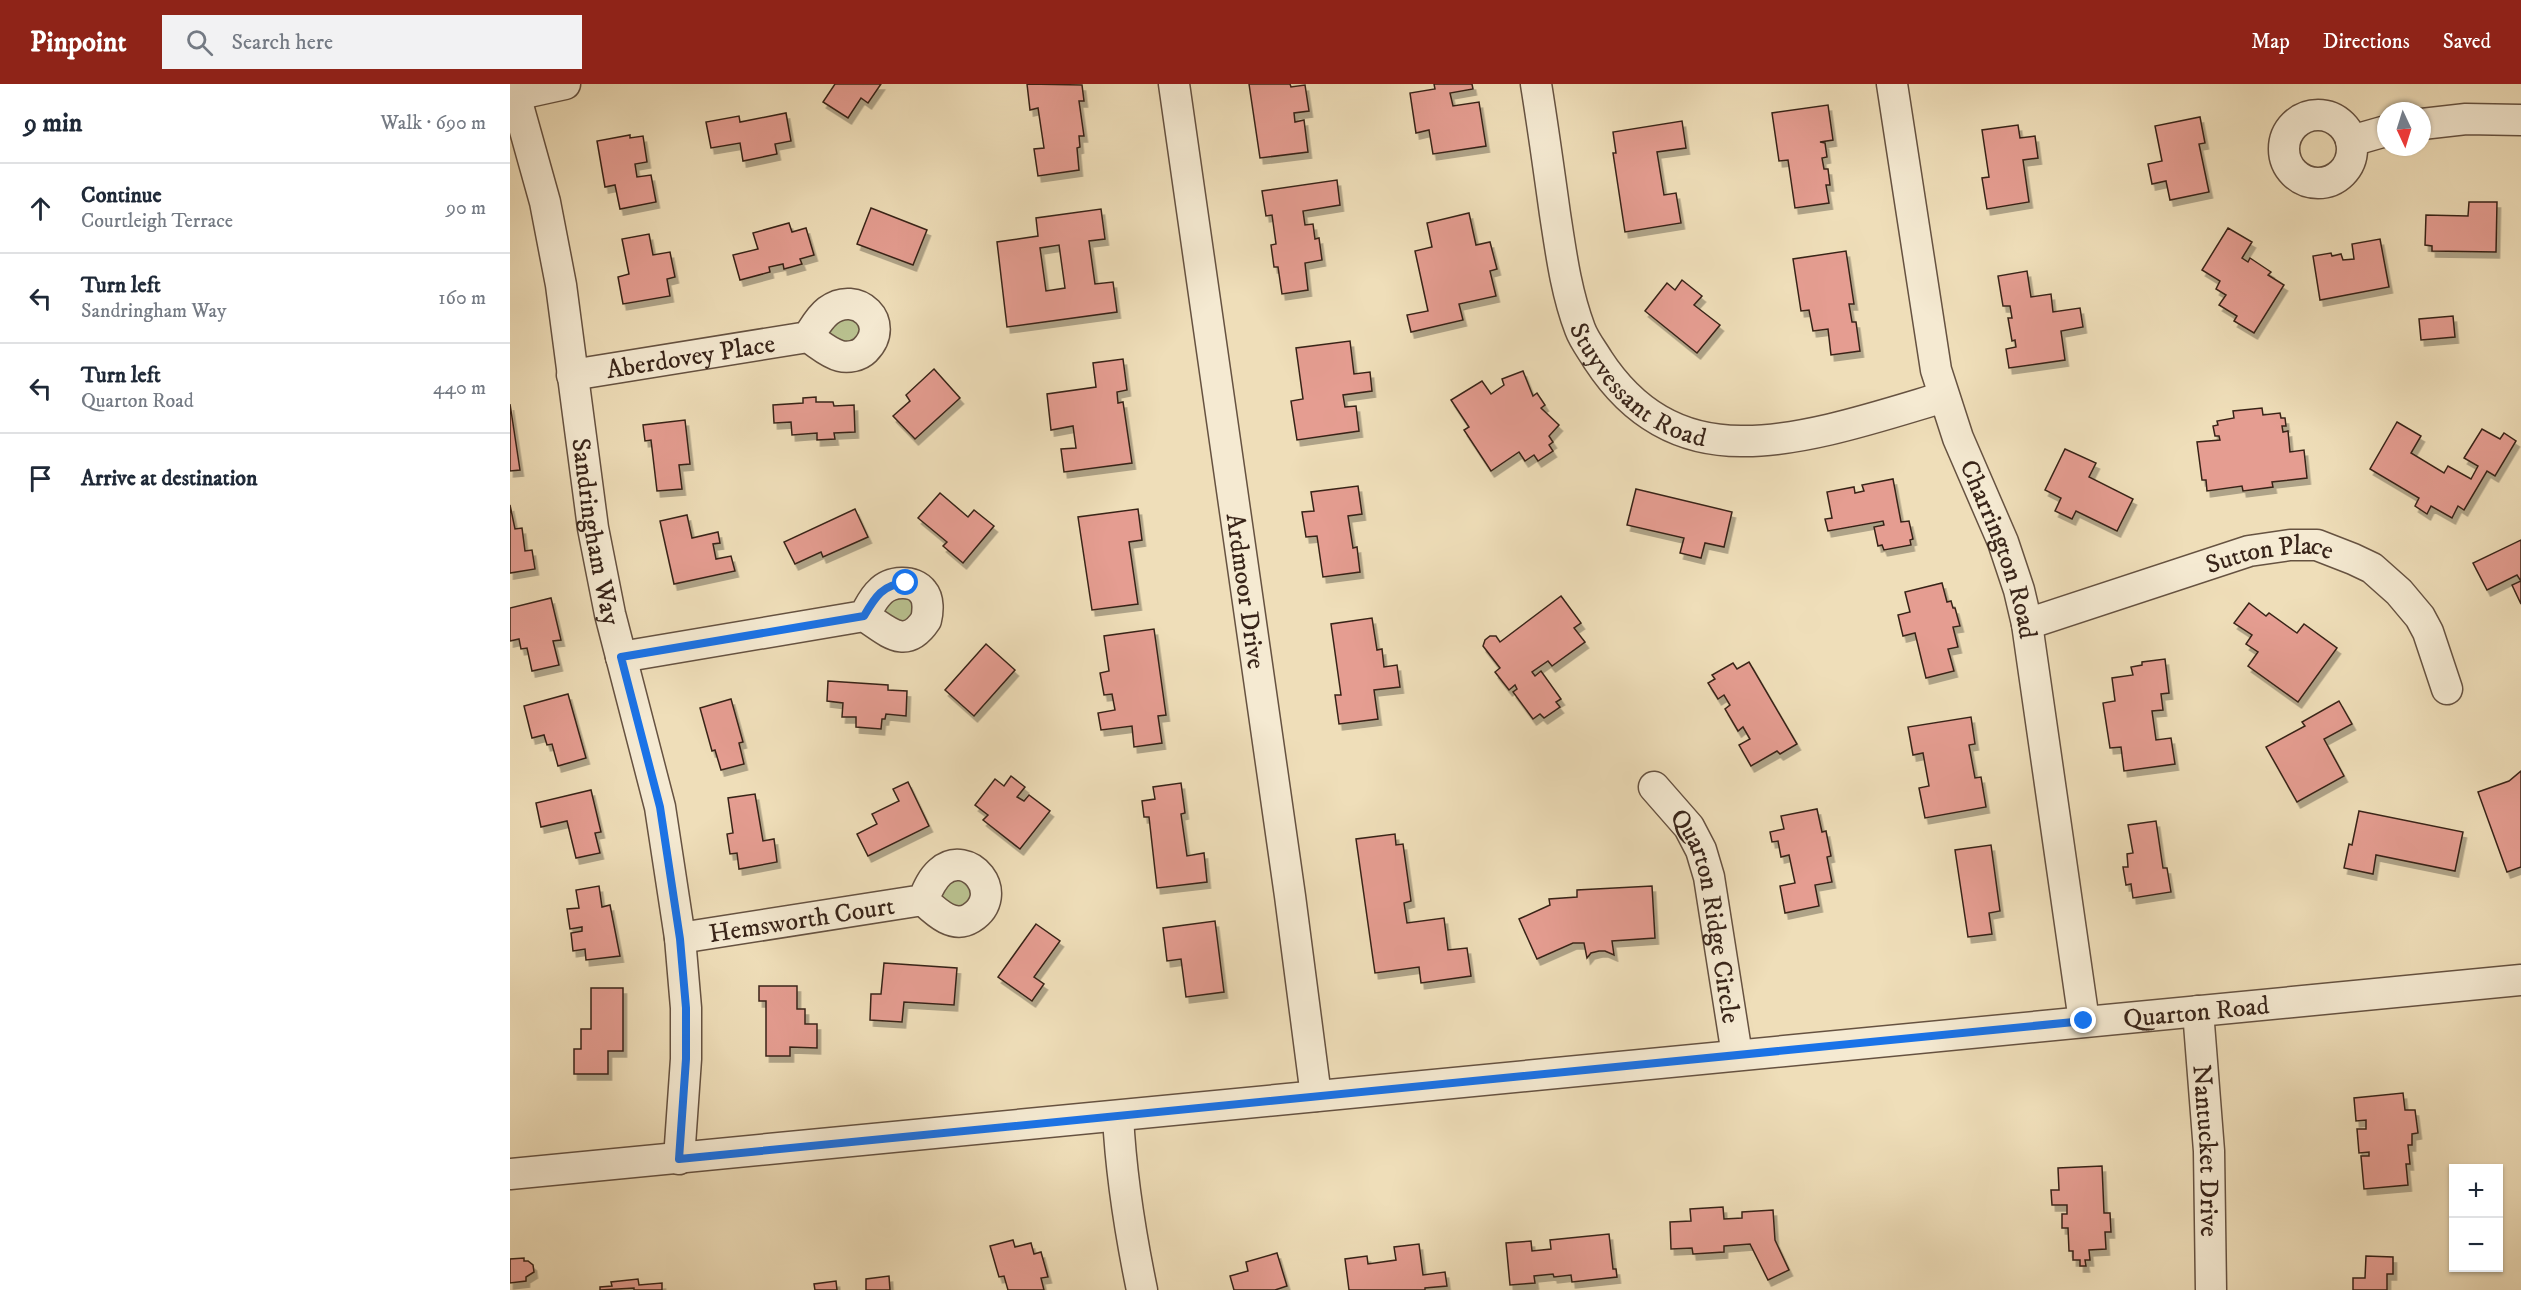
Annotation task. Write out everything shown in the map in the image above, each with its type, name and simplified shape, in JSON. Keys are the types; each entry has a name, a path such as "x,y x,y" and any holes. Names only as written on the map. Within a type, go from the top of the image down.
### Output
{"street":[{"path":"514,90 565,84"},
{"name":"Ardmoor Drive","path":"1174,84 1290,896 1316,1096"},
{"name":"Stuyvessant Road","path":"1536,84 1561,251 1573,311 1581,332 1606,372 1628,397 1648,414 1689,435 1711,440 1761,440 1825,429 1944,397"},
{"name":"Charrington Road","path":"1892,84 1931,346 1944,397 1966,457 2003,542 2019,590 2027,624 2084,1021"},
{"name":"Sandringham Way","path":"514,90 545,202 561,285 592,528 621,657 660,807 680,939 686,1008 686,1059 679,1159"},
{"path":"2431,123 2466,119 2521,120"},
{"path":"2351,141 2377,134"},
{"name":"Aberdovey Place","path":"572,375 808,337"},
{"name":"Sutton Place","path":"2027,624 2240,553 2267,547 2317,545 2372,568 2399,592 2420,617 2428,632 2446,689"},
{"path":"621,657 864,616"},
{"name":"Quarton Ridge Circle","path":"1654,787 1689,827 1701,850 1709,877 1737,1055"},
{"name":"Hemsworth Court","path":"680,939 923,900"},
{"name":"Quarton Road","path":"510,1174 2521,980"},
{"name":"Nantucket Drive","path":"2198,1011 2209,1151 2211,1290"},
{"path":"1118,1116 1121,1169 1128,1225 1142,1290"}],"green space":[{"path":"851,312 864,335 841,347 825,330"},
{"path":"892,594 919,602 906,627 880,609"},
{"path":"964,876 976,897 955,911 936,894 941,888"}],"building":[{"path":"835,84 881,84 868,103 861,98 848,118 823,102"},
{"path":"1027,84 1082,85 1084,101 1079,101 1084,136 1079,136 1080,147 1077,148 1079,170 1038,176 1034,149 1044,148 1038,108 1030,110"},
{"path":"1249,84 1290,84 1291,87 1305,85 1309,111 1294,113 1295,122 1304,120 1308,152 1260,158"},
{"path":"1434,84 1472,84 1473,89 1450,93 1453,106 1479,102 1486,146 1433,154 1429,130 1416,133 1410,93 1435,89"},
{"path":"1828,105 1833,140 1820,142 1825,143 1827,157 1822,158 1824,169 1828,169 1830,185 1826,185 1829,203 1795,208 1788,160 1779,161 1772,113"},
{"path":"786,113 791,141 775,144 777,154 743,161 740,143 711,148 706,122 739,116 740,122"},
{"path":"2200,117 2205,143 2199,144 2209,192 2170,200 2166,181 2152,184 2148,164 2162,161 2155,126"},
{"path":"1682,121 1686,148 1657,152 1664,195 1676,193 1681,223 1625,232 1613,153 1616,153 1613,132"},
{"path":"2018,125 2020,138 2035,136 2038,158 2023,160 2029,202 1987,209 1982,178 1989,177 1982,130"},
{"path":"630,135 630,138 643,136 647,162 635,164 637,177 651,175 656,202 620,209 615,185 605,187 597,141"},
{"path":"1337,180 1340,205 1303,211 1305,225 1313,224 1315,239 1319,238 1322,260 1305,263 1308,290 1282,294 1278,267 1274,267 1271,245 1276,244 1272,215 1266,216 1262,191"},
{"path":"2469,202 2497,202 2496,252 2432,251 2432,246 2425,245 2426,215 2468,216"},
{"path":"871,208 927,230 913,265 857,244"},
{"path":"1101,209 1105,239 1089,241 1095,284 1113,282 1117,312 1007,327 997,242 1038,236 1036,218","holes":["1059,245 1065,288 1046,291 1040,248"]},
{"path":"1469,213 1476,245 1490,242 1497,269 1490,271 1496,296 1459,304 1463,320 1411,332 1407,315 1428,311 1415,251 1432,247 1427,223"},
{"path":"789,223 792,232 806,228 814,255 800,259 802,264 784,269 783,264 769,267 770,272 740,280 733,255 758,249 753,233"},
{"path":"2228,228 2252,242 2242,258 2248,262 2250,258 2271,272 2268,275 2284,285 2254,333 2234,321 2237,316 2219,305 2226,295 2216,289 2220,281 2202,270"},
{"path":"649,234 653,255 670,252 675,277 667,279 670,296 623,304 618,277 629,274 622,239"},
{"path":"2380,239 2389,287 2320,300 2313,256 2331,253 2332,256 2341,254 2343,260 2354,259 2352,244"},
{"path":"1846,251 1854,304 1849,304 1852,322 1856,322 1860,351 1831,355 1828,329 1813,331 1809,310 1801,311 1793,259"},
{"path":"2027,271 2031,297 2051,294 2053,312 2080,308 2083,327 2061,331 2065,360 2009,368 2006,349 2016,347 2015,340 2012,341 2008,318 2012,318 2010,306 2003,306 1998,276"},
{"path":"1682,280 1702,296 1694,305 1720,325 1697,353 1645,311 1667,283 1675,290"},
{"path":"2453,316 2455,337 2421,340 2419,319"},
{"path":"1350,341 1354,374 1370,372 1372,391 1343,395 1345,407 1356,406 1359,431 1297,440 1291,401 1303,399 1296,348"},
{"path":"1123,359 1127,390 1117,392 1118,403 1123,402 1132,463 1064,472 1061,449 1076,448 1073,426 1051,430 1047,394 1096,387 1093,363"},
{"path":"934,369 960,398 915,439 893,416 910,401 906,395"},
{"path":"1523,371 1533,396 1537,393 1545,405 1541,408 1559,425 1549,436 1553,442 1549,445 1553,451 1538,461 1534,455 1525,461 1519,452 1491,471 1464,430 1469,427 1451,400 1482,381 1491,394 1504,385 1502,379"},
{"path":"816,397 816,402 833,402 834,406 854,405 855,432 834,433 835,439 817,440 817,433 792,435 791,422 774,423 773,405 803,403 803,398"},
{"path":"510,404 520,470 510,471"},
{"path":"2262,408 2263,415 2280,413 2281,418 2285,418 2286,426 2282,426 2283,432 2288,431 2290,452 2304,450 2307,478 2272,482 2273,487 2243,491 2242,486 2207,491 2206,480 2202,480 2197,442 2220,440 2219,436 2215,436 2213,426 2218,425 2217,421 2234,418 2233,411"},
{"path":"685,420 690,464 679,465 682,489 657,491 651,440 645,441 643,425"},
{"path":"2397,422 2421,436 2411,453 2444,473 2448,466 2471,479 2478,466 2464,458 2482,429 2500,439 2504,433 2516,441 2495,476 2487,471 2464,510 2458,506 2452,518 2431,506 2427,514 2415,506 2419,498 2370,469"},
{"path":"2065,449 2096,463 2089,477 2133,499 2117,531 2076,511 2072,519 2055,511 2061,498 2045,490"},
{"path":"1893,479 1901,522 1909,521 1913,539 1910,540 1911,545 1884,550 1882,545 1878,546 1874,527 1884,525 1883,521 1828,531 1825,519 1832,518 1827,492 1854,487 1855,493 1864,491 1862,485"},
{"path":"1358,486 1362,514 1348,516 1353,548 1357,547 1360,572 1323,577 1317,536 1306,537 1302,512 1314,511 1311,492"},
{"path":"1636,489 1732,512 1724,547 1705,543 1701,558 1680,553 1684,538 1627,525"},
{"path":"940,493 968,517 974,510 994,526 963,563 943,546 947,542 918,518"},
{"path":"510,505 515,529 522,528 525,551 532,550 535,569 510,573"},
{"path":"855,509 868,537 823,557 821,552 795,564 784,542"},
{"path":"1138,509 1142,540 1129,542 1138,604 1092,610 1078,517"},
{"path":"687,515 692,538 718,532 720,543 713,544 716,559 731,556 735,571 674,584 660,521"},
{"path":"2521,540 2521,581 2517,575 2487,590 2473,563"},
{"path":"2521,581 2521,604 2512,585"},
{"path":"1942,583 1947,602 1951,601 1955,608 1960,626 1953,627 1958,647 1948,649 1954,671 1926,678 1915,633 1903,636 1898,615 1910,612 1905,592"},
{"path":"1561,596 1581,623 1574,628 1585,642 1552,666 1548,661 1532,672 1535,676 1541,671 1561,699 1556,702 1560,707 1544,718 1540,714 1533,719 1513,692 1517,689 1515,685 1509,690 1495,672 1500,668 1483,646 1485,640 1490,636 1496,636 1500,642"},
{"path":"551,598 561,640 553,641 559,665 532,671 527,648 521,649 519,639 510,641 510,608"},
{"path":"2249,603 2266,616 2269,613 2297,633 2304,624 2337,648 2298,702 2248,666 2258,652 2246,644 2252,635 2234,623"},
{"path":"1372,618 1377,650 1382,649 1384,667 1397,665 1400,687 1374,690 1378,719 1339,724 1335,695 1341,695 1331,624"},
{"path":"1154,629 1166,715 1158,716 1162,743 1134,747 1132,726 1101,730 1098,713 1115,710 1112,694 1104,695 1100,673 1109,671 1104,636"},
{"path":"986,644 1015,670 974,716 945,690"},
{"path":"2165,659 2169,693 2161,694 2163,710 2152,711 2156,740 2171,738 2175,764 2124,771 2121,747 2110,748 2103,703 2115,701 2112,678 2133,675 2131,667 2142,665 2142,662"},
{"path":"1749,662 1797,744 1780,754 1777,751 1751,766 1739,745 1750,739 1743,727 1738,731 1725,709 1730,705 1724,695 1718,699 1708,683 1715,679 1712,675 1733,663 1737,669"},
{"path":"828,681 888,685 888,690 907,691 906,716 886,714 885,719 882,719 881,729 856,727 856,717 842,717 843,703 827,701"},
{"path":"568,694 586,758 558,766 552,744 547,745 544,735 532,738 524,706"},
{"path":"731,699 743,742 739,743 744,764 721,770 715,750 712,751 700,708"},
{"path":"2339,701 2352,724 2324,739 2344,776 2297,802 2266,747 2305,726 2302,722"},
{"path":"1971,717 1975,744 1969,745 1975,778 1981,777 1986,807 1925,818 1919,788 1929,786 1923,753 1913,755 1908,727"},
{"path":"2521,771 2521,867 2507,872 2478,792 2509,781"},
{"path":"1011,776 1025,787 1017,797 1024,801 1029,795 1050,811 1020,849 983,820 988,815 975,805 995,779 1004,786"},
{"path":"908,782 929,826 868,856 857,834 877,824 872,814 899,801 893,789"},
{"path":"1181,783 1185,813 1181,814 1187,856 1204,853 1207,882 1157,888 1149,817 1144,817 1142,801 1155,799 1153,787"},
{"path":"591,790 601,832 595,833 600,853 576,858 567,821 541,827 536,803"},
{"path":"755,794 763,841 774,839 777,862 739,869 737,853 730,854 727,834 733,833 728,798"},
{"path":"1817,809 1822,832 1826,831 1831,856 1827,857 1832,882 1815,885 1819,906 1785,913 1780,886 1795,883 1789,855 1781,857 1778,841 1772,842 1770,832 1784,829 1781,816"},
{"path":"2359,811 2463,832 2455,871 2376,855 2373,874 2344,868 2349,844 2352,845"},
{"path":"2156,821 2163,868 2167,868 2171,892 2133,898 2131,884 2126,885 2123,867 2128,867 2127,854 2133,853 2128,825"},
{"path":"1395,834 1396,845 1403,844 1411,901 1404,903 1407,923 1444,918 1448,950 1467,948 1471,976 1421,983 1419,967 1375,973 1356,839"},
{"path":"1991,845 2000,911 1989,913 1992,934 1968,937 1955,850"},
{"path":"599,886 602,907 610,905 620,956 586,960 585,949 573,951 571,933 582,931 582,927 570,929 567,909 579,908 576,890"},
{"path":"1652,886 1655,938 1612,941 1614,955 1599,951 1591,953 1587,958 1584,943 1573,943 1537,959 1519,919 1550,905 1549,899 1577,897 1577,890"},
{"path":"1215,921 1224,992 1186,997 1181,959 1167,961 1163,928"},
{"path":"1036,924 1060,941 1034,977 1044,984 1032,1001 998,977"},
{"path":"884,963 957,968 954,1005 904,1002 902,1022 870,1020 871,994 881,994"},
{"path":"759,986 797,986 797,1009 805,1009 805,1024 817,1024 817,1048 790,1047 790,1056 766,1056 766,1001 759,1001"},
{"path":"591,988 623,988 623,1051 608,1051 608,1074 574,1074 574,1049 581,1049 581,1029 591,1029"},
{"path":"2403,1093 2405,1110 2415,1110 2418,1133 2412,1134 2412,1145 2408,1145 2410,1164 2406,1164 2408,1185 2364,1189 2361,1156 2369,1156 2369,1152 2359,1153 2357,1129 2366,1129 2366,1120 2356,1121 2354,1098"},
{"path":"2102,1166 2104,1213 2110,1213 2111,1232 2105,1232 2106,1249 2089,1250 2090,1260 2085,1260 2086,1266 2080,1266 2080,1260 2073,1260 2073,1251 2069,1251 2068,1228 2062,1228 2062,1214 2067,1214 2067,1205 2052,1205 2051,1190 2059,1190 2058,1168"},
{"path":"1723,1207 1724,1219 1742,1218 1742,1212 1773,1210 1775,1240 1789,1270 1768,1280 1750,1244 1724,1246 1724,1252 1693,1254 1692,1248 1671,1249 1670,1222 1691,1221 1690,1209"},
{"path":"1609,1234 1613,1269 1616,1269 1617,1277 1572,1282 1571,1275 1554,1277 1553,1274 1534,1276 1535,1283 1510,1285 1506,1243 1531,1241 1532,1251 1551,1249 1550,1240"},
{"path":"1013,1240 1015,1247 1031,1243 1034,1254 1041,1252 1048,1277 1041,1278 1044,1290 1008,1290 1004,1276 999,1277 990,1246"},
{"path":"1419,1244 1423,1275 1445,1272 1447,1286 1425,1288 1425,1290 1349,1290 1345,1259 1367,1256 1368,1264 1396,1260 1394,1247"},
{"path":"1277,1253 1287,1286 1275,1290 1234,1290 1230,1276 1248,1271 1246,1262"},
{"path":"2366,1256 2393,1257 2393,1274 2387,1274 2387,1290 2353,1290 2353,1278 2365,1278"},
{"path":"524,1258 524,1261 533,1265 534,1272 526,1277 526,1281 510,1283 510,1259"},
{"path":"889,1276 890,1290 866,1290 866,1279"},
{"path":"638,1279 639,1285 662,1283 662,1290 634,1290 634,1288 600,1290 600,1287 612,1286 611,1282"},
{"path":"836,1281 837,1290 815,1290 814,1284"}],"route":[{"path":"906,583 895,583 886,587 872,602 864,616 621,657 660,807 680,939 686,1008 686,1059 679,1159 2084,1021"}]}
